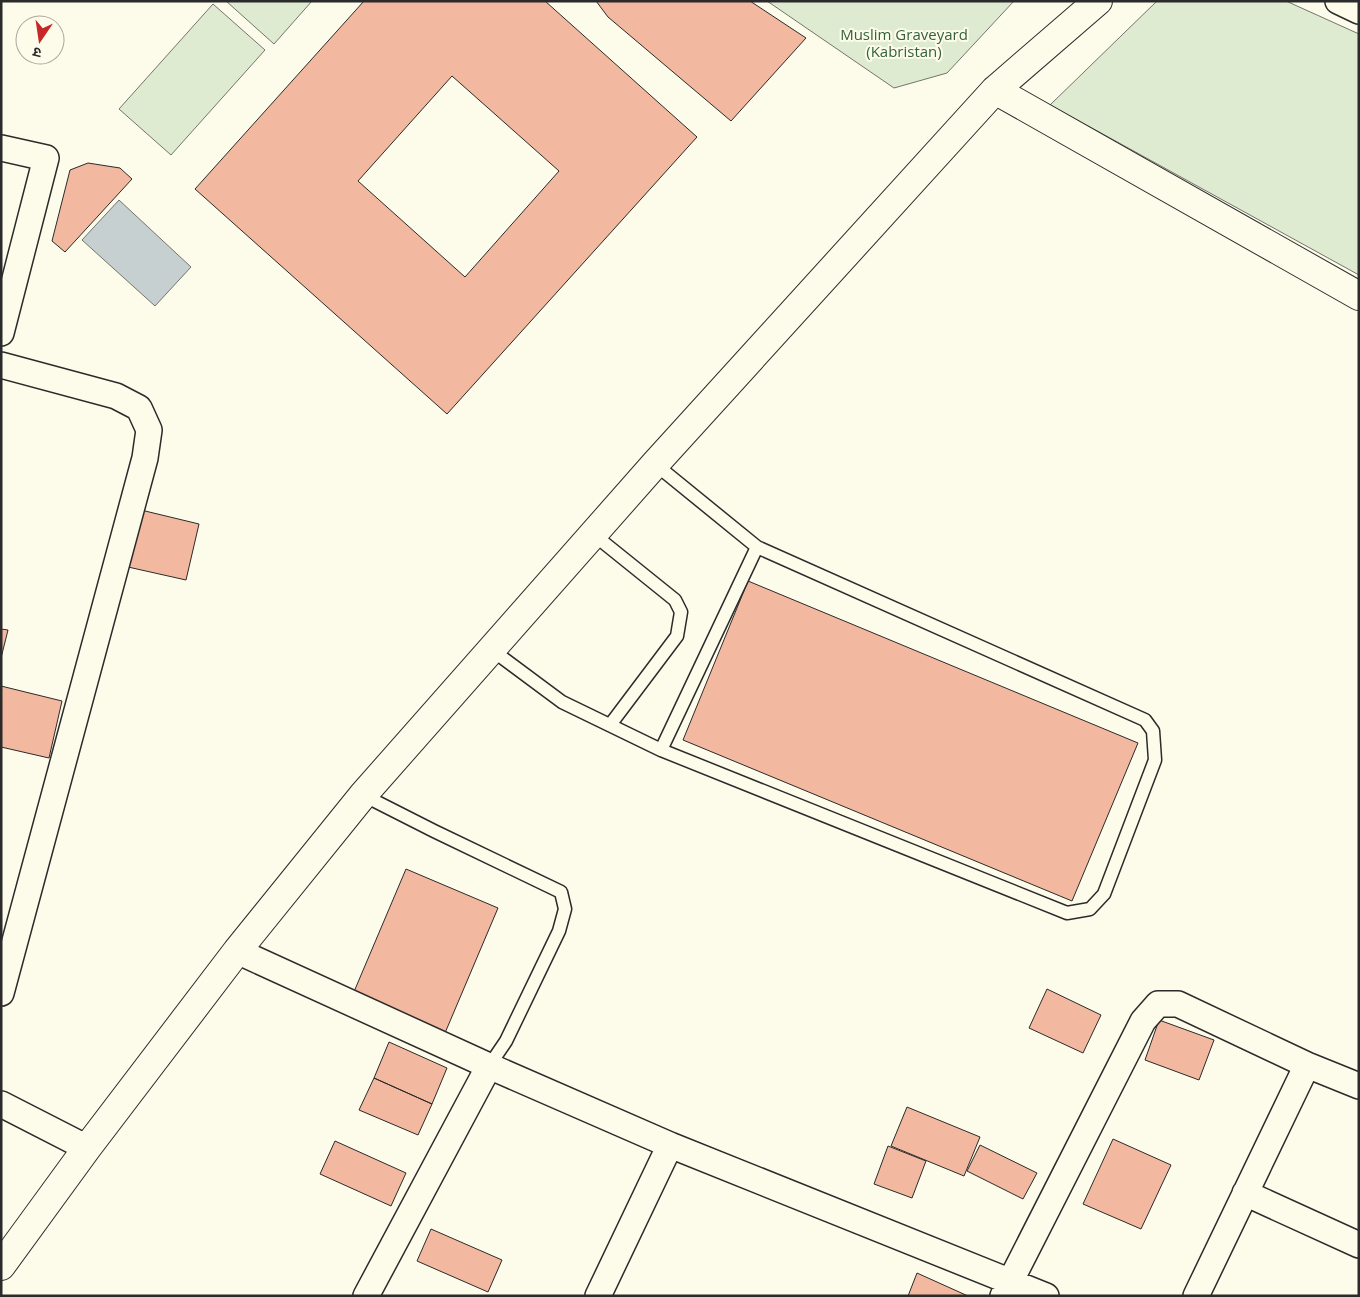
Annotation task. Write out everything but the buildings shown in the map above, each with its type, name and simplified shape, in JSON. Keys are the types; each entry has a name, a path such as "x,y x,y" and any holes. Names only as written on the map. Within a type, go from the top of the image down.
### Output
{"street":[{"path":"1,1266 87,1148 237,951 363,795 655,464 995,90 1098,1"},
{"path":"995,90 1359,296"},
{"path":"1,148 46,158 1,333"},
{"path":"1,365 116,396 139,408 149,430 142,468 1,993"},
{"path":"237,951 489,1066 670,1145 1007,1288 1046,1296"},
{"path":"1007,1288 1143,1021 1158,1004 1178,1004 1307,1065 1359,1086"},
{"path":"1196,1296 1307,1065"},
{"path":"366,1296 489,1066"},
{"path":"1,1104 87,1148"},
{"path":"598,1296 670,1145"},
{"path":"1245,1193 1359,1245"}],"lane":[{"path":"492,650 562,702 661,750 1067,913 1090,909 1104,894 1156,760 1153,731 1145,720 757,547 655,464"},
{"path":"593,534 675,600 682,612 677,636 610,726"},
{"path":"661,750 757,547"},
{"path":"363,795 561,892 565,909 559,931 506,1041 489,1066"}],"green space":[{"path":"226,1 312,1 274,44"},
{"name":"Muslim Graveyard (Kabristan)","path":"767,1 1014,1 947,73 894,88"},
{"path":"1157,1 1286,1 1359,34 1359,275 1050,105"},
{"path":"213,4 265,50 171,155 119,109"}],"shaded area":[{"path":"119,200 191,267 155,306 82,240"}]}
